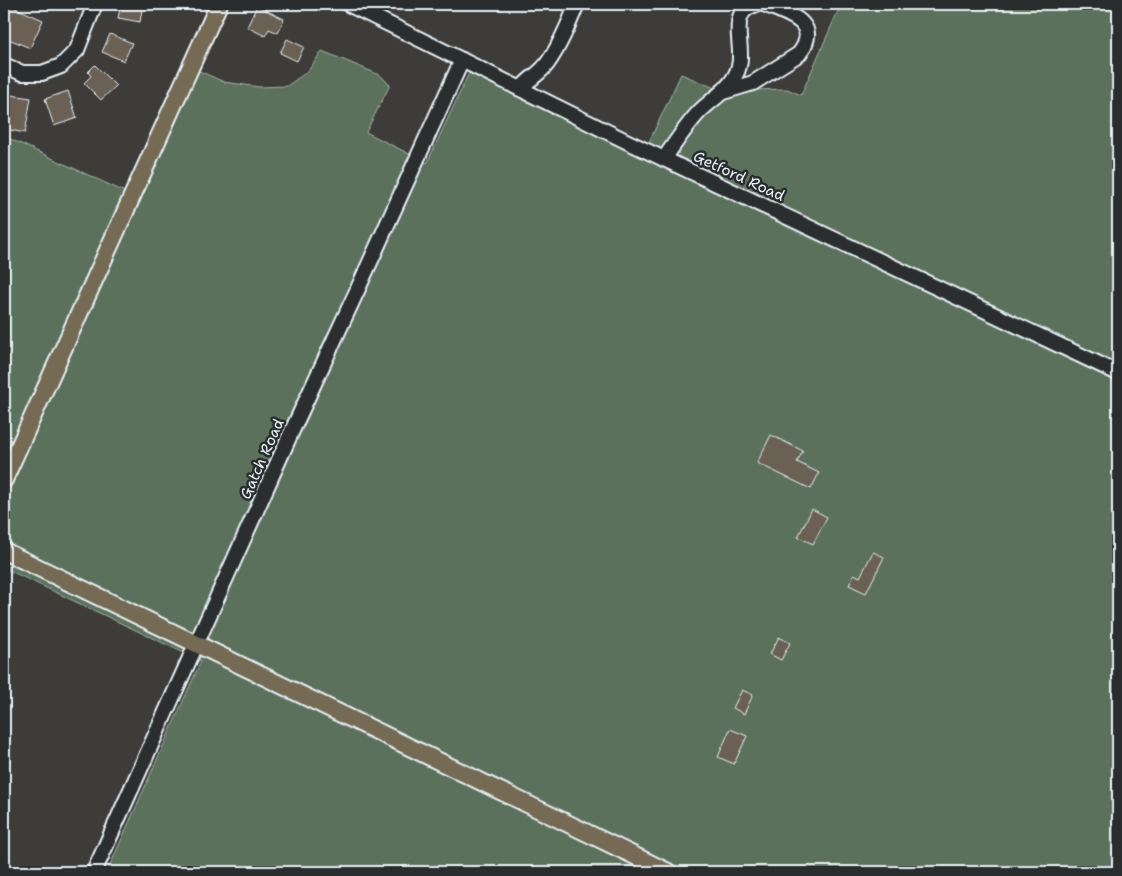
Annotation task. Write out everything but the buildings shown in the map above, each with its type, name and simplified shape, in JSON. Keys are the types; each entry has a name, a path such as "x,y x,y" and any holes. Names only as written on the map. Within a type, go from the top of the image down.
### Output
{"main road":[{"path":"4,480 219,4"},
{"path":"4,551 668,872"}],"street":[{"path":"4,65 22,73 42,74 61,66 77,50 95,4"},
{"name":"Getford Road","path":"348,4 664,158 1118,373"},
{"path":"521,89 528,80 539,73 549,62 577,4"},
{"path":"664,158 700,111 723,92 739,67 741,57 739,18 744,11 754,4 759,4"},
{"path":"723,92 753,83 799,54 804,47 807,37 803,22 764,4"},
{"name":"Gatch Road","path":"94,872 462,60"}],"green space":[{"path":"841,4 1118,4 1118,366 648,144 681,74 722,91 787,89 801,95"},
{"path":"322,51 380,75 390,85 366,132 427,163 470,71 929,292 1117,380 1114,388 1118,390 1118,872 682,872 4,544 4,494 195,69 224,82 259,87 287,86 308,71"},
{"path":"4,136 127,193 4,467"},
{"path":"4,557 655,872 107,872 201,661 4,568"}]}
